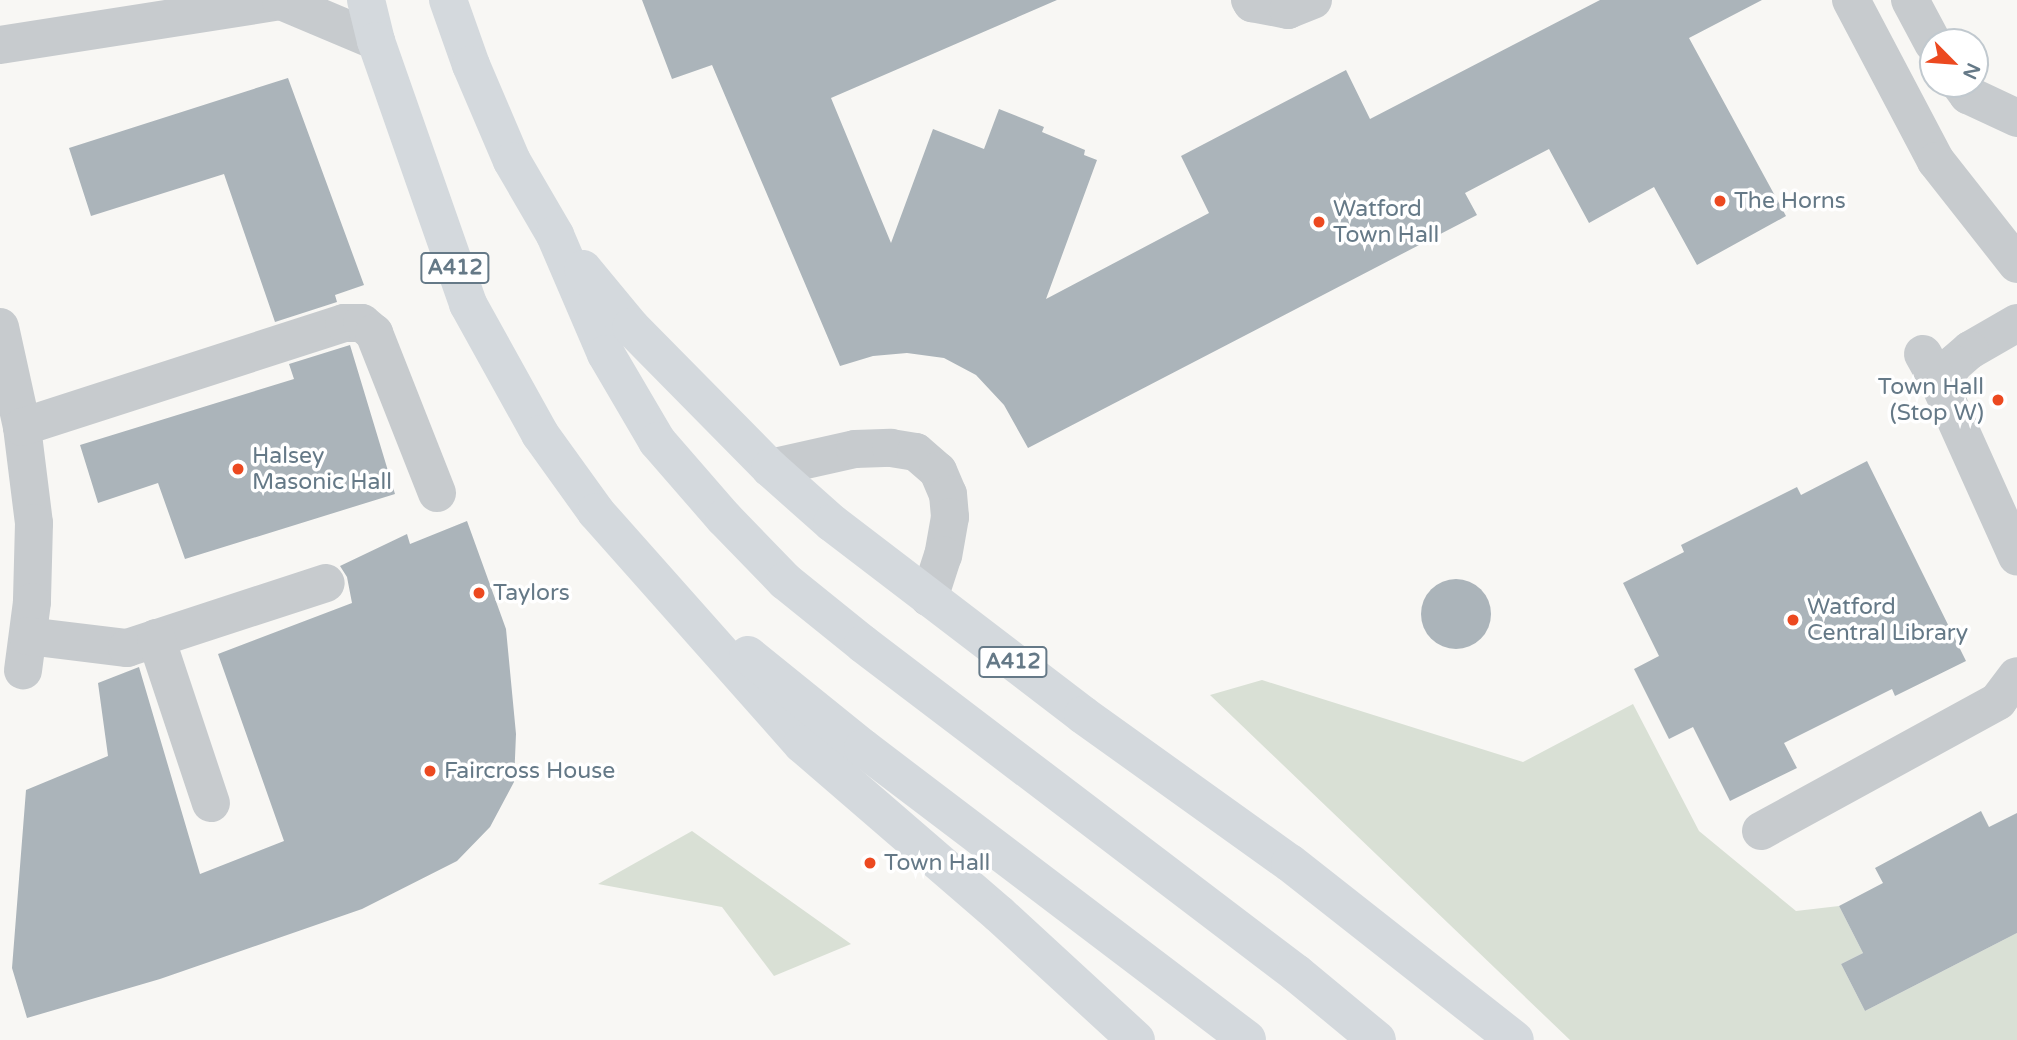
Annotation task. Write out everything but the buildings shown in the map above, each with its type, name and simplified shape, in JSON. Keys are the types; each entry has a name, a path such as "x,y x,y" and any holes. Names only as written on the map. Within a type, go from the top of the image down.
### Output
{"main road":[{"name":"A412","path":"366,0 376,41 468,304 540,434 596,512 802,744 999,914 1136,1040"},
{"name":"A412","path":"448,0 471,65 512,161 555,235 606,354 657,442 724,518 785,580 863,644 1296,973 1377,1040"},
{"name":"A412","path":"555,235 631,327 771,468 832,523 1083,715 1290,863 1515,1040"},
{"name":"A412","path":"596,512 693,608 785,686 1247,1040"}],"street":[{"path":"1250,0 1252,3 1288,10 1313,0"},
{"path":"1851,0 1936,161 2017,264"},
{"path":"1910,0 1925,28"},
{"path":"0,45 281,1 376,41"},
{"path":"1974,98 2017,118"},
{"path":"22,427 344,323 362,323 374,333 437,493"},
{"path":"2017,323 1970,350 1954,364 1931,370 2017,556"},
{"path":"0,327 22,427 34,523 21,630 127,648 326,583"},
{"path":"771,468 855,449 891,448 916,452 938,471 948,494 950,517 943,555 929,598"},
{"path":"156,638 211,803"},
{"path":"1760,831 1998,701 2017,676"}],"shaded area":[{"path":"1262,680 1523,762 1633,704 1699,831 1796,911 1839,906 1863,953 1841,964 1865,1011 2017,933 2017,1040 1570,1040 1210,695"},
{"path":"692,831 851,944 774,976 722,907 598,884"}],"place":[{"name":"The Horns","path":"1720,201"},
{"name":"Watford Town Hall","path":"1319,222"},
{"name":"Town Hall (Stop W)","path":"1998,400"},
{"name":"Halsey Masonic Hall","path":"238,469"},
{"name":"Taylors","path":"479,593"},
{"name":"Watford Central Library","path":"1793,620"},
{"name":"Faircross House","path":"430,771"},
{"name":"Town Hall","path":"870,863"}]}
